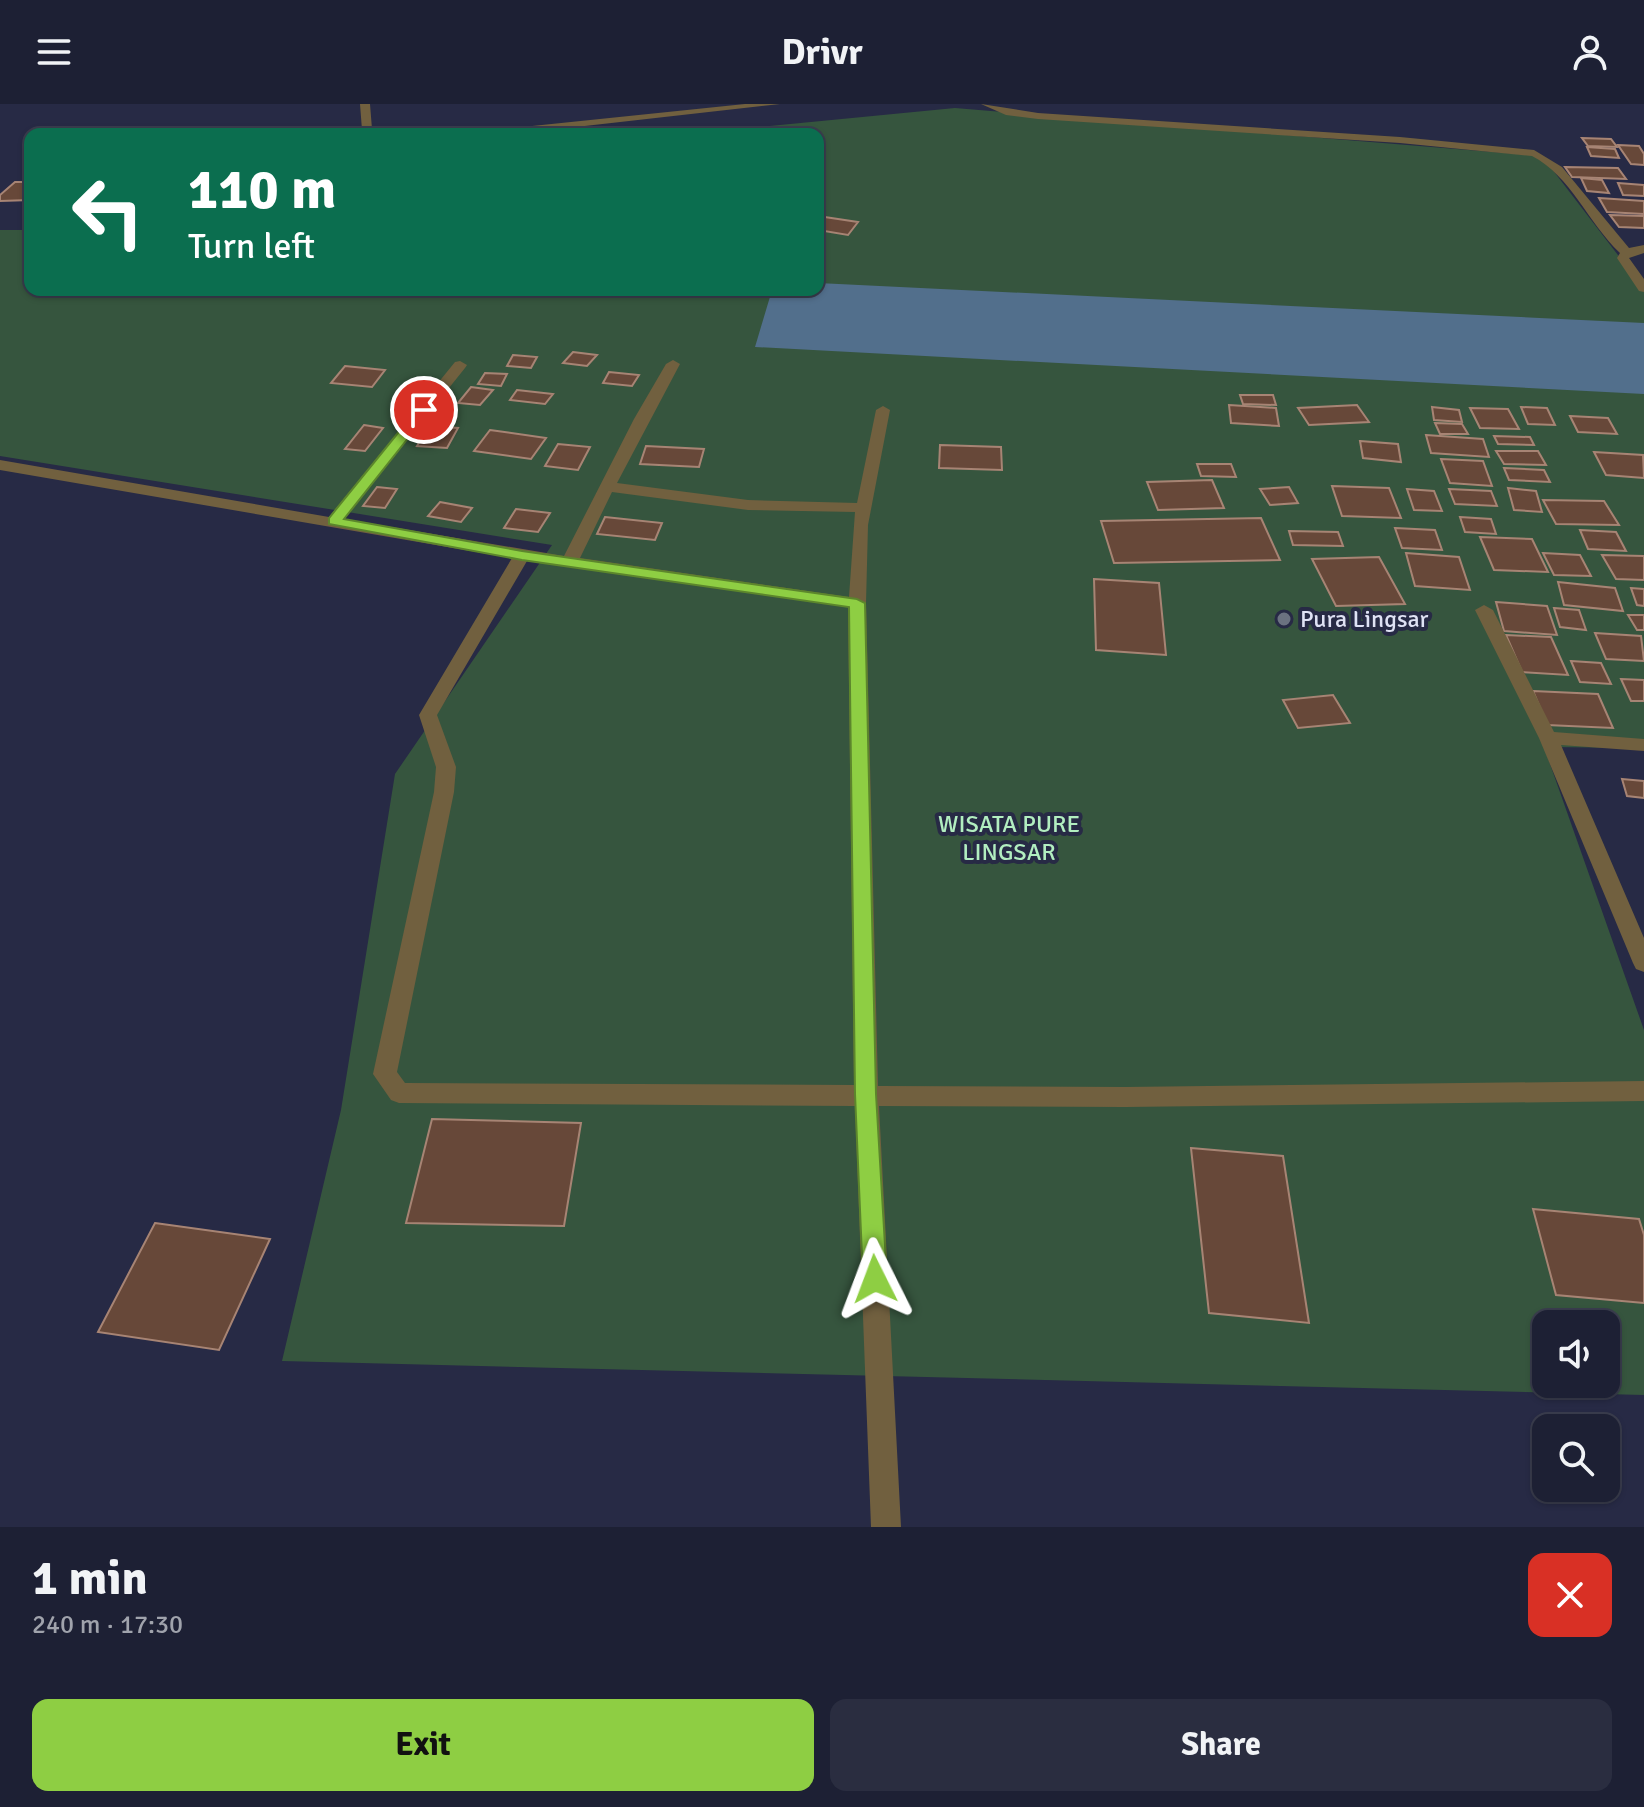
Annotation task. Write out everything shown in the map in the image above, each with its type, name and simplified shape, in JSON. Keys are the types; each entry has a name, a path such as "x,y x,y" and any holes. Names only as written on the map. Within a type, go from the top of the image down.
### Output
{"street":[{"path":"365,104 367,128"},
{"path":"541,128 775,104"},
{"path":"986,104 1010,113 1534,153 1551,163 1605,233 1626,252"},
{"path":"1626,252 1644,249"},
{"path":"1626,252 1624,263 1644,288"},
{"path":"570,561 673,364"},
{"path":"334,521 460,365"},
{"path":"883,410 864,508 857,603 866,1094 886,1527"},
{"path":"0,465 522,555 857,603"},
{"path":"608,487 748,505 864,508"},
{"path":"522,555 429,708 428,723 446,767 444,792 385,1074 399,1093 1125,1097 1644,1091"},
{"path":"1484,610 1548,738 1644,963"},
{"path":"1548,738 1644,745"}],"green space":[{"name":"WISATA PURE LINGSAR","path":"955,108 1542,156 1644,289 1644,748 1544,747 1644,1030 1644,1395 1620,1394 1620,1310 1532,1310 1532,1392 282,1361 341,1110 395,774 552,545 0,456 0,230 24,230 24,296 824,296 824,128 750,128"}],"water":[{"path":"824,283 1644,323 1644,394 755,347 770,296 824,296"}],"building":[{"path":"1582,138 1611,139 1617,147 1588,146"},
{"path":"1618,145 1639,146 1644,154 1644,165 1631,164"},
{"path":"1587,147 1615,149 1619,158 1591,156"},
{"path":"1565,167 1618,168 1626,179 1572,177"},
{"path":"1581,178 1602,180 1609,193 1587,191"},
{"path":"15,182 24,182 24,200 0,201 0,195"},
{"path":"1618,183 1644,185 1644,196 1623,195"},
{"path":"1599,198 1644,201 1644,214 1607,212"},
{"path":"1610,215 1644,216 1644,228 1619,227"},
{"path":"824,217 858,222 848,235 824,231"},
{"path":"573,352 597,355 587,366 563,363"},
{"path":"513,355 537,357 531,368 507,366"},
{"path":"345,366 385,370 372,387 331,383"},
{"path":"609,372 639,375 632,386 603,383"},
{"path":"485,373 507,374 501,386 478,384"},
{"path":"471,387 493,390 480,405 458,403"},
{"path":"517,390 553,394 545,404 510,400"},
{"path":"1240,395 1273,395 1276,405 1243,404"},
{"path":"1229,405 1276,408 1279,426 1231,423"},
{"path":"1357,405 1369,422 1309,425 1298,408"},
{"path":"1432,407 1459,410 1462,422 1434,420"},
{"path":"1521,407 1547,408 1555,425 1528,424"},
{"path":"1470,408 1508,409 1519,429 1480,428"},
{"path":"1570,416 1608,418 1617,434 1578,432"},
{"path":"1435,423 1462,424 1468,434 1440,434"},
{"path":"364,425 383,428 365,451 345,449"},
{"path":"429,426 458,428 447,448 417,446"},
{"path":"490,430 546,438 531,459 474,451"},
{"path":"1426,435 1483,439 1489,457 1431,453"},
{"path":"1494,436 1530,437 1534,445 1498,444"},
{"path":"1360,441 1398,444 1401,462 1363,458"},
{"path":"558,444 590,447 578,470 545,466"},
{"path":"940,445 1001,447 1002,470 939,468"},
{"path":"646,446 704,449 699,467 640,464"},
{"path":"1496,451 1538,451 1546,465 1504,464"},
{"path":"1594,452 1643,455 1644,478 1606,475"},
{"path":"1441,459 1483,461 1492,486 1450,483"},
{"path":"1197,464 1231,464 1236,477 1201,476"},
{"path":"1504,468 1544,470 1550,482 1509,480"},
{"path":"1212,480 1224,508 1158,510 1147,482"},
{"path":"1332,486 1389,488 1401,518 1342,516"},
{"path":"377,487 397,489 385,508 363,506"},
{"path":"1289,487 1298,503 1270,505 1260,489"},
{"path":"1508,488 1536,491 1542,512 1514,510"},
{"path":"1407,489 1434,491 1442,511 1414,510"},
{"path":"1449,489 1491,491 1497,506 1455,504"},
{"path":"1543,500 1604,501 1619,525 1556,524"},
{"path":"440,502 472,508 461,522 428,516"},
{"path":"516,509 550,513 538,532 504,528"},
{"path":"605,517 662,523 655,540 597,534"},
{"path":"1460,517 1491,519 1496,534 1465,532"},
{"path":"1261,518 1280,560 1114,563 1101,521"},
{"path":"1395,528 1435,530 1442,550 1402,548"},
{"path":"1580,530 1616,532 1626,551 1588,549"},
{"path":"1289,531 1338,532 1343,546 1293,545"},
{"path":"1480,537 1532,539 1548,572 1494,570"},
{"path":"1406,553 1459,557 1470,590 1415,586"},
{"path":"1543,553 1580,555 1591,576 1554,575"},
{"path":"1602,555 1644,556 1644,580 1616,579"},
{"path":"1379,557 1405,604 1336,606 1312,559"},
{"path":"1094,579 1159,583 1166,655 1096,650"},
{"path":"1558,582 1615,588 1623,611 1564,605"},
{"path":"1631,588 1644,589 1644,606 1637,605"},
{"path":"1496,602 1547,606 1557,635 1504,631"},
{"path":"1554,608 1579,610 1586,630 1560,627"},
{"path":"1628,615 1644,615 1644,630 1637,630"},
{"path":"1595,633 1641,636 1644,661 1606,659"},
{"path":"1506,635 1551,637 1568,675 1522,672"},
{"path":"1571,661 1601,663 1611,684 1580,682"},
{"path":"1621,679 1644,680 1644,701 1631,701"},
{"path":"1533,691 1598,694 1613,728 1547,725"},
{"path":"1333,695 1350,723 1298,728 1283,700"},
{"path":"1622,779 1644,781 1644,798 1627,796"},
{"path":"432,1119 581,1123 564,1226 406,1223"},
{"path":"1191,1148 1283,1156 1309,1323 1209,1313"},
{"path":"1533,1209 1639,1219 1644,1235 1644,1303 1556,1295"},
{"path":"155,1223 270,1239 219,1350 98,1332"}],"place":[{"name":"Pura Lingsar","path":"1284,619"}],"route":[{"path":"424,410 334,521 522,555 857,603 866,1094 875,1279"}]}
